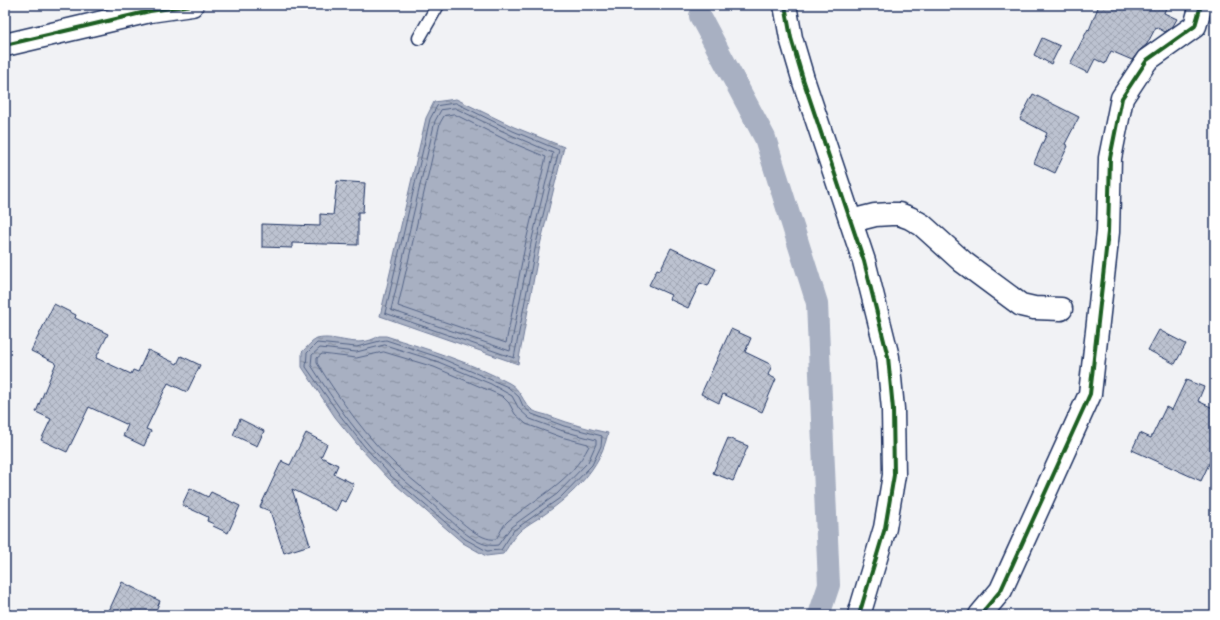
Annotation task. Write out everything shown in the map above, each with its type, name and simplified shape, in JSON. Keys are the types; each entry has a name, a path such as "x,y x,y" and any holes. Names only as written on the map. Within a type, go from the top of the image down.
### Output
{"street":[{"path":"5,45 150,11 192,5"},
{"path":"785,5 791,38 864,262 888,357 893,409 894,475 886,528 859,615"},
{"path":"980,615 1001,590 1090,394 1108,232 1110,158 1122,98 1147,60 1195,26 1201,5"},
{"path":"851,221 875,215 891,214 899,214 910,218 922,224 974,270 1021,305 1034,308 1061,309"}],"lane":[{"path":"419,38 438,5"}],"water":[{"path":"456,99 514,127 564,147 540,245 518,364 380,316 426,118 434,102"},
{"path":"379,336 386,336 448,356 494,375 513,386 532,410 573,424 608,433 599,458 576,489 556,506 520,531 503,554 486,556 463,543 389,479 361,449 335,417 302,367 302,352 317,339 332,338 363,342"}],"building":[{"path":"1099,5 1167,5 1164,13 1177,19 1173,26 1165,32 1156,27 1147,44 1132,60 1111,51 1105,64 1095,59 1088,73 1070,64 1088,29 1089,30"},
{"path":"1042,38 1060,46 1051,64 1034,55"},
{"path":"1033,94 1079,117 1065,144 1068,146 1055,173 1034,163 1047,133 1020,119"},
{"path":"337,181 365,183 363,212 358,212 358,245 292,243 292,248 262,247 262,224 320,226 320,214 333,215"},
{"path":"671,248 716,269 708,286 700,283 688,308 669,299 671,295 649,285 657,269 660,270"},
{"path":"54,304 76,315 75,318 108,334 96,358 131,374 133,370 138,372 148,350 177,364 181,356 200,365 187,392 168,383 146,429 151,431 144,446 123,436 128,425 89,407 67,452 41,440 51,419 36,412 56,363 31,351"},
{"path":"731,329 751,338 745,352 772,365 768,375 776,379 762,412 723,394 719,403 701,394"},
{"path":"1159,330 1186,344 1175,364 1148,350"},
{"path":"1186,380 1204,387 1198,401 1215,409 1215,451 1201,481 1132,450 1140,433 1151,438 1166,407 1172,410"},
{"path":"240,419 264,431 257,446 233,435"},
{"path":"306,433 327,444 321,457 338,465 334,474 354,484 345,502 341,500 336,511 292,489 310,545 284,553 270,511 260,507 282,460 290,465"},
{"path":"728,438 748,446 733,481 713,473"},
{"path":"190,488 208,497 211,492 240,506 228,533 213,526 214,524 207,521 208,517 182,505"},
{"path":"122,582 160,601 154,615 107,615"}],"waterway":[{"path":"700,16 765,138 817,303 829,585 819,615"}],"cycle path":[{"path":"5,45 150,11 192,5"},
{"path":"785,5 791,38 804,82 864,261 888,357 893,409 894,475 885,528 859,615"},
{"path":"980,615 1001,590 1090,394 1108,232 1110,158 1122,98 1147,60 1195,26 1201,5"}]}
